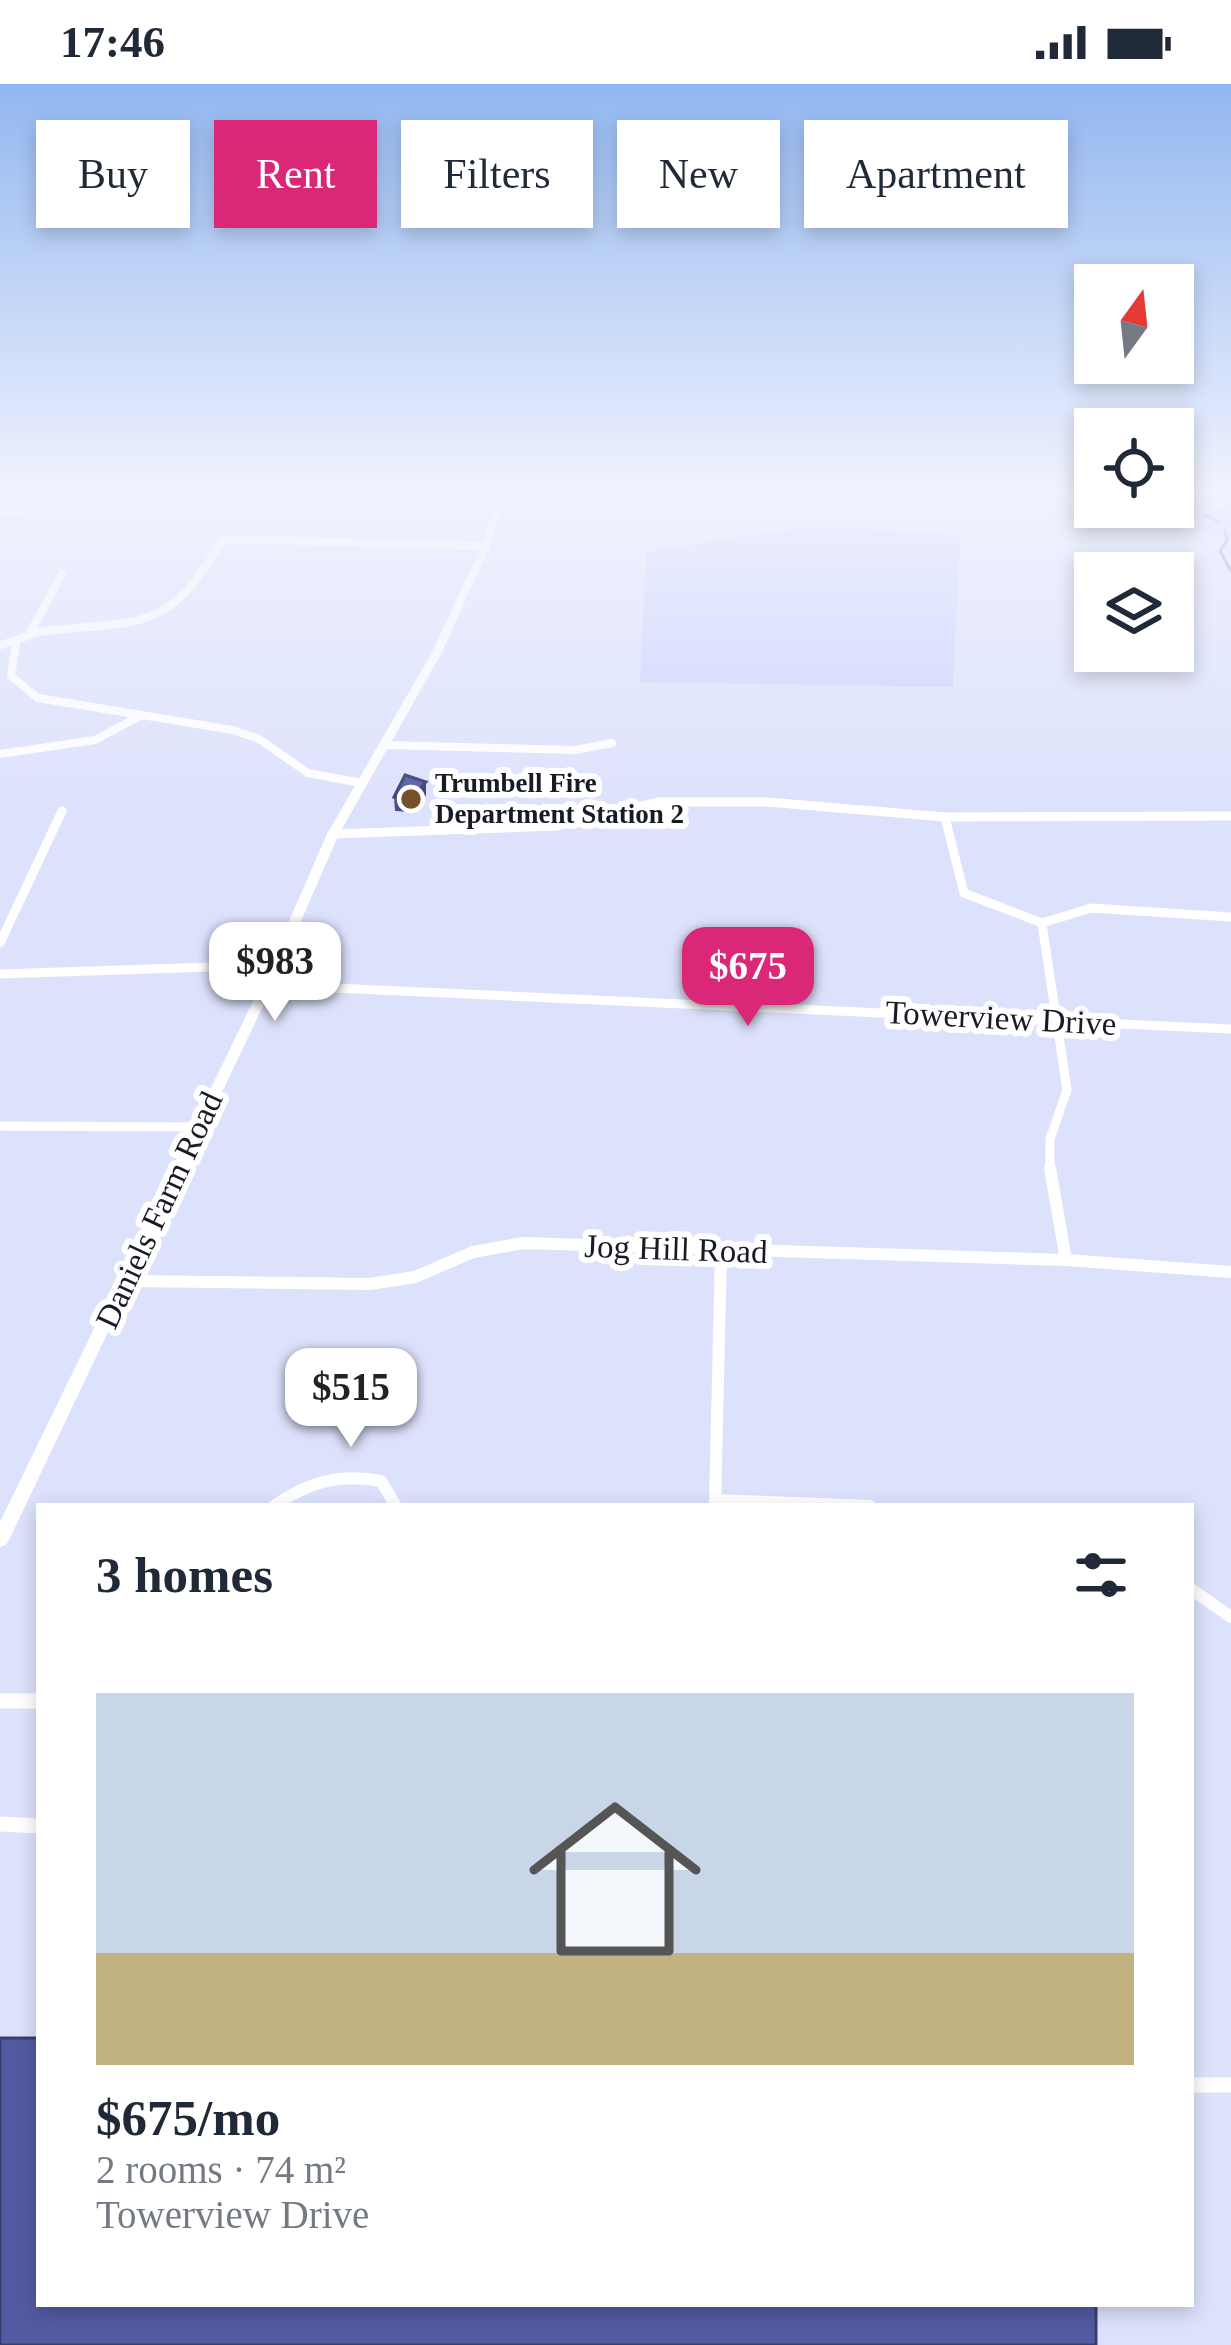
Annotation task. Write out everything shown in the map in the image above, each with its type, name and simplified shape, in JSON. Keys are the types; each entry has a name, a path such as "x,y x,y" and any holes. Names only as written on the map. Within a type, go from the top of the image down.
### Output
{"main road":[{"name":"Daniels Farm Road","path":"0,1540 267,986 333,834 436,654 463,597"}],"street":[{"path":"0,645 16,644 30,633 50,597"},
{"path":"30,633 122,628 175,608 187,597"},
{"path":"16,644 11,676 38,698 247,734 308,773 361,783"},
{"path":"0,754 95,740 140,716"},
{"path":"384,745 574,750 612,743"},
{"path":"333,834 556,826 659,802 767,802 945,817 1231,816"},
{"path":"0,943 62,811"},
{"path":"945,817 964,893 1042,923 1091,908 1231,916"},
{"path":"1042,923 1067,1090 1050,1139 1050,1172 1066,1260"},
{"path":"0,974 274,965"},
{"name":"Towerview Drive","path":"267,986 1231,1029"},
{"path":"0,1126 197,1127"},
{"name":"Jog Hill Road","path":"127,1281 370,1284 416,1277 473,1252 523,1243 1066,1260 1231,1272"},
{"path":"715,1503 722,1252"},
{"path":"278,1503 305,1483 354,1474 381,1481 394,1503"},
{"path":"1194,1591 1231,1617"},
{"path":"0,1701 36,1701"},
{"path":"0,1824 36,1826"},
{"path":"1194,2085 1231,2085"}],"shaded area":[{"path":"644,597 957,597 953,687 640,682"}],"building":[{"path":"405,775 426,782 411,799 394,797"},
{"path":"0,2038 36,2038 36,2307 1096,2307 1096,2345 0,2345"}],"place":[{"name":"Trumbell Fire Department Station 2","path":"411,799"}]}
